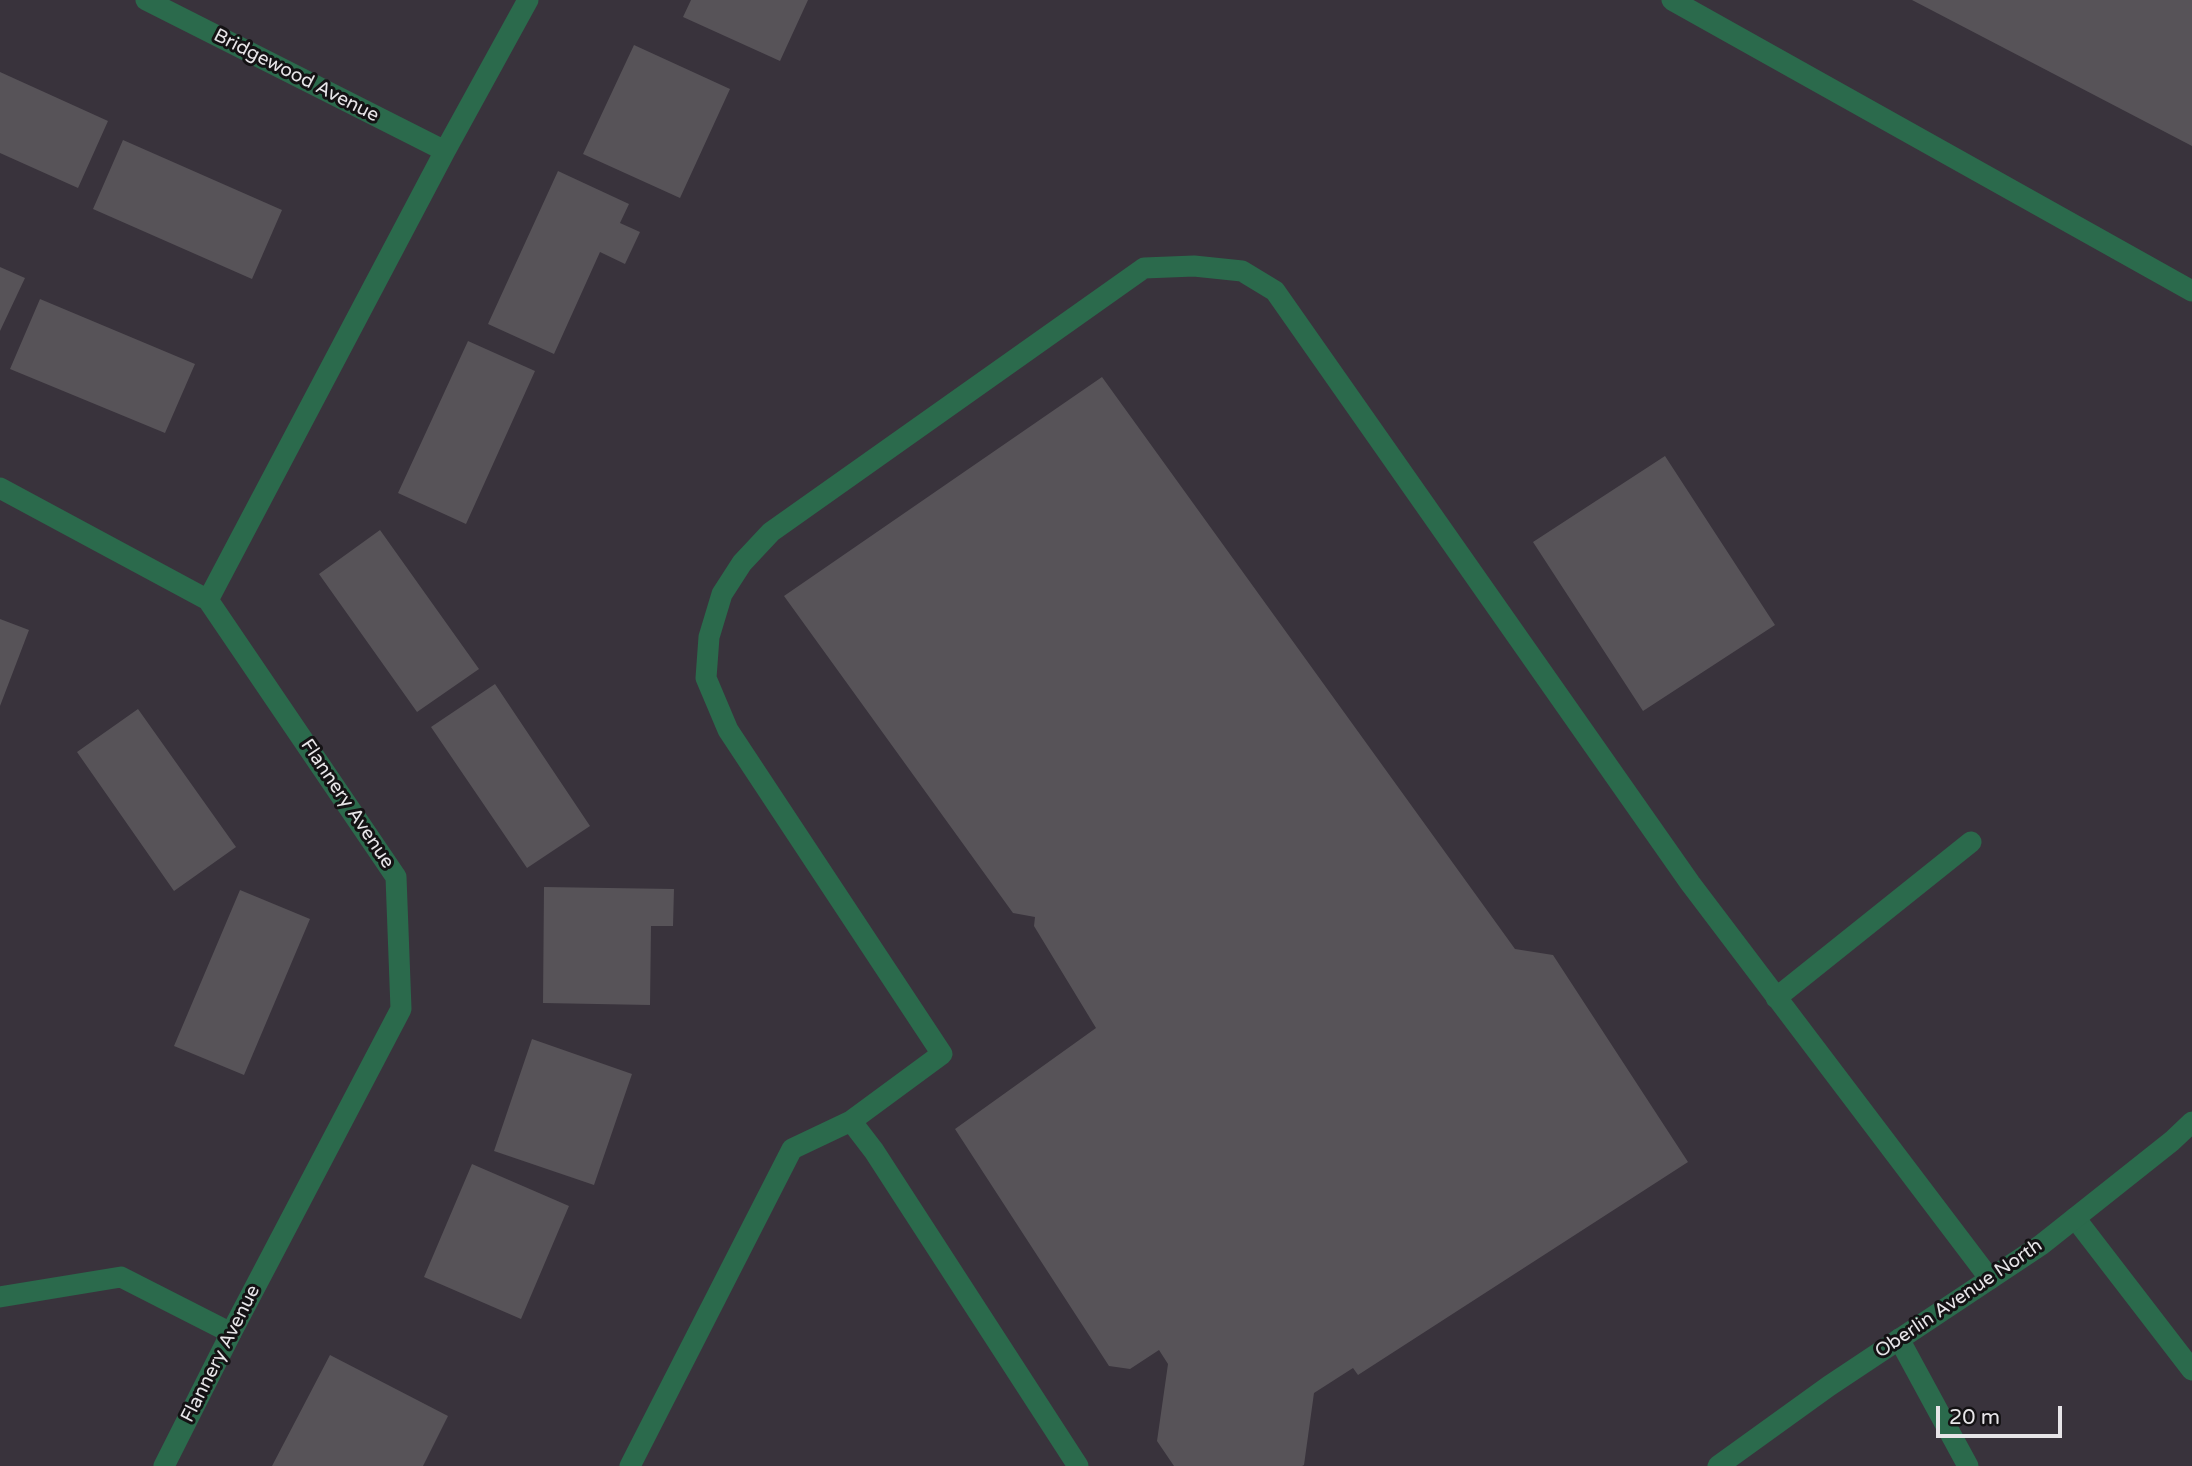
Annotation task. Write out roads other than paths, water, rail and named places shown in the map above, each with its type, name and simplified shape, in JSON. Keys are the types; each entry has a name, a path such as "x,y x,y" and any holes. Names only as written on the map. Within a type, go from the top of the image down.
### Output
{"street":[{"name":"Bridgewood Avenue","path":"146,0 445,151"},
{"path":"208,600 445,151 528,0"},
{"path":"1672,0 2192,291"},
{"path":"630,1466 792,1149 851,1121 942,1054 728,730 706,678 709,637 722,594 742,563 771,532 1144,268 1194,266 1242,271 1275,291 1690,883 1990,1279"},
{"name":"Flannery Avenue","path":"0,488 208,600 396,877 401,1009 164,1466"},
{"path":"1776,998 1971,842"},
{"path":"851,1121 874,1151 1078,1466"},
{"name":"Oberlin Avenue North","path":"1718,1466 1829,1386 2041,1245 2172,1141 2192,1122"},
{"path":"2074,1218 2192,1370"},
{"path":"0,1297 121,1278 231,1333"},
{"path":"1899,1339 1968,1466"}]}
